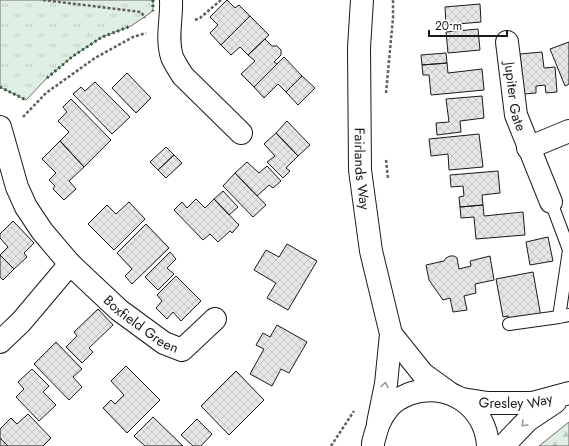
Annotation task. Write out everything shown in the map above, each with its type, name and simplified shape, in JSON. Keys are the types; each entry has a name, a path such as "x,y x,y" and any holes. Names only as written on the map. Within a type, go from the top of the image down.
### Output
{"street":[{"path":"171,0 161,29 170,43 172,56 177,66 183,76 241,133"},
{"name":"Fairlands Way","path":"362,0 359,48 360,170 370,251 391,334 386,384 373,439"},
{"name":"Jupiter Gate","path":"507,42 516,115 551,202"},
{"name":"Boxfield Green","path":"1,132 17,187 26,207 42,231 70,264 119,310 164,343 182,350 215,319"},
{"name":"Jupiter Gate","path":"528,148 569,132"},
{"path":"0,342 21,322 70,264"},
{"name":"Fairlands Way","path":"391,334 423,374 474,410 483,423 488,446"},
{"name":"Gresley Way","path":"373,439 390,406 402,397 417,391 432,390 488,403 532,403 568,393"},
{"name":"Gresley Way","path":"503,446 528,420 568,393"}],"lane":[{"path":"509,324 564,316 569,250 551,202"}],"path":[{"path":"43,0 141,12 161,29"},
{"path":"1,132 46,93 95,58 133,37 200,18 221,0"},
{"path":"385,100 393,18 393,0"},
{"path":"386,153 388,184"}],"green space":[{"path":"0,0 153,0 153,11 131,26 102,37 73,56 47,78 26,100 0,87"},
{"path":"569,422 569,446 539,446"}],"building":[{"path":"227,0 235,8 239,5 250,16 221,45 210,33 218,25 210,17"},
{"path":"480,4 481,22 446,25 445,7"},
{"path":"250,16 269,35 248,55 240,47 231,55 221,45"},
{"path":"478,29 480,50 448,53 446,32"},
{"path":"265,39 272,46 277,46 281,50 281,55 274,62 277,64 254,87 241,74 255,61 248,55"},
{"path":"569,42 569,84 565,86 550,49"},
{"path":"542,52 544,68 555,67 557,92 546,93 545,85 536,86 536,93 524,94 520,54"},
{"path":"446,53 447,63 422,65 421,55"},
{"path":"284,57 302,76 286,92 278,84 264,98 254,87"},
{"path":"447,63 448,73 482,69 484,90 431,95 429,75 423,75 422,65"},
{"path":"127,73 151,98 136,113 112,88"},
{"path":"302,76 315,88 298,105 286,92"},
{"path":"95,82 130,117 112,134 73,94 81,87 85,91"},
{"path":"482,96 484,118 460,121 461,132 437,135 436,123 449,122 446,99"},
{"path":"71,99 111,140 84,167 60,141 69,132 58,121 67,112 63,107"},
{"path":"287,121 310,145 298,156 276,133"},
{"path":"276,133 298,156 286,168 290,171 283,178 267,162 275,156 264,144"},
{"path":"479,134 483,167 449,170 448,154 431,156 429,139"},
{"path":"60,141 84,167 69,181 76,189 64,200 53,189 55,186 49,180 56,173 42,159"},
{"path":"166,147 174,155 158,170 150,162"},
{"path":"174,155 182,163 166,178 158,170"},
{"path":"247,162 259,173 267,166 281,181 273,188 269,185 257,196 235,173"},
{"path":"498,171 500,193 482,195 483,205 460,207 459,197 464,196 463,186 451,187 450,175"},
{"path":"235,173 266,205 253,217 223,186"},
{"path":"223,191 238,207 229,215 214,199"},
{"path":"196,199 205,208 214,199 239,225 232,233 230,231 218,242 210,234 203,240 174,210 182,202 187,208"},
{"path":"129,202 145,219 114,250 88,224 107,205 116,214"},
{"path":"483,205 484,216 523,212 525,235 476,239 474,217 461,218 460,207"},
{"path":"13,221 34,243 24,253 27,257 14,269 0,255 8,247 0,238 0,234"},
{"path":"146,224 169,248 132,284 125,276 132,269 117,253"},
{"path":"548,237 553,261 530,265 526,242"},
{"path":"287,244 317,261 288,310 267,298 276,283 254,270 266,250 279,257"},
{"path":"170,252 176,259 167,268 174,274 158,290 145,277"},
{"path":"0,255 14,269 3,280 0,277"},
{"path":"450,256 457,258 459,269 471,266 470,261 490,256 494,280 475,284 476,293 464,296 467,310 453,312 450,298 443,300 429,280 426,265 444,261"},
{"path":"533,272 541,317 509,323 508,316 503,317 496,279"},
{"path":"176,276 201,301 181,321 173,312 167,319 156,308 162,301 157,295"},
{"path":"98,309 113,325 89,348 93,352 82,363 66,347 77,336 74,332"},
{"path":"277,325 307,342 289,373 281,369 272,386 250,374 264,349 256,345 263,333 270,337"},
{"path":"56,342 82,369 73,377 82,387 69,400 34,364"},
{"path":"126,366 160,400 127,433 103,408 111,400 115,404 124,395 111,381"},
{"path":"32,369 49,386 43,392 56,405 39,421 16,397 24,389 18,382"},
{"path":"236,371 264,400 229,435 201,406"},
{"path":"28,414 51,438 43,446 8,446 0,438 0,429 11,418 17,424"},
{"path":"153,417 183,446 145,446 134,436"},
{"path":"197,419 212,434 201,446 193,446 181,435"},
{"path":"0,438 8,446 0,446"}],"hedge":[{"path":"153,0 153,11"},
{"path":"47,78 73,56 102,37 131,26"},
{"path":"0,87 26,100"}]}
